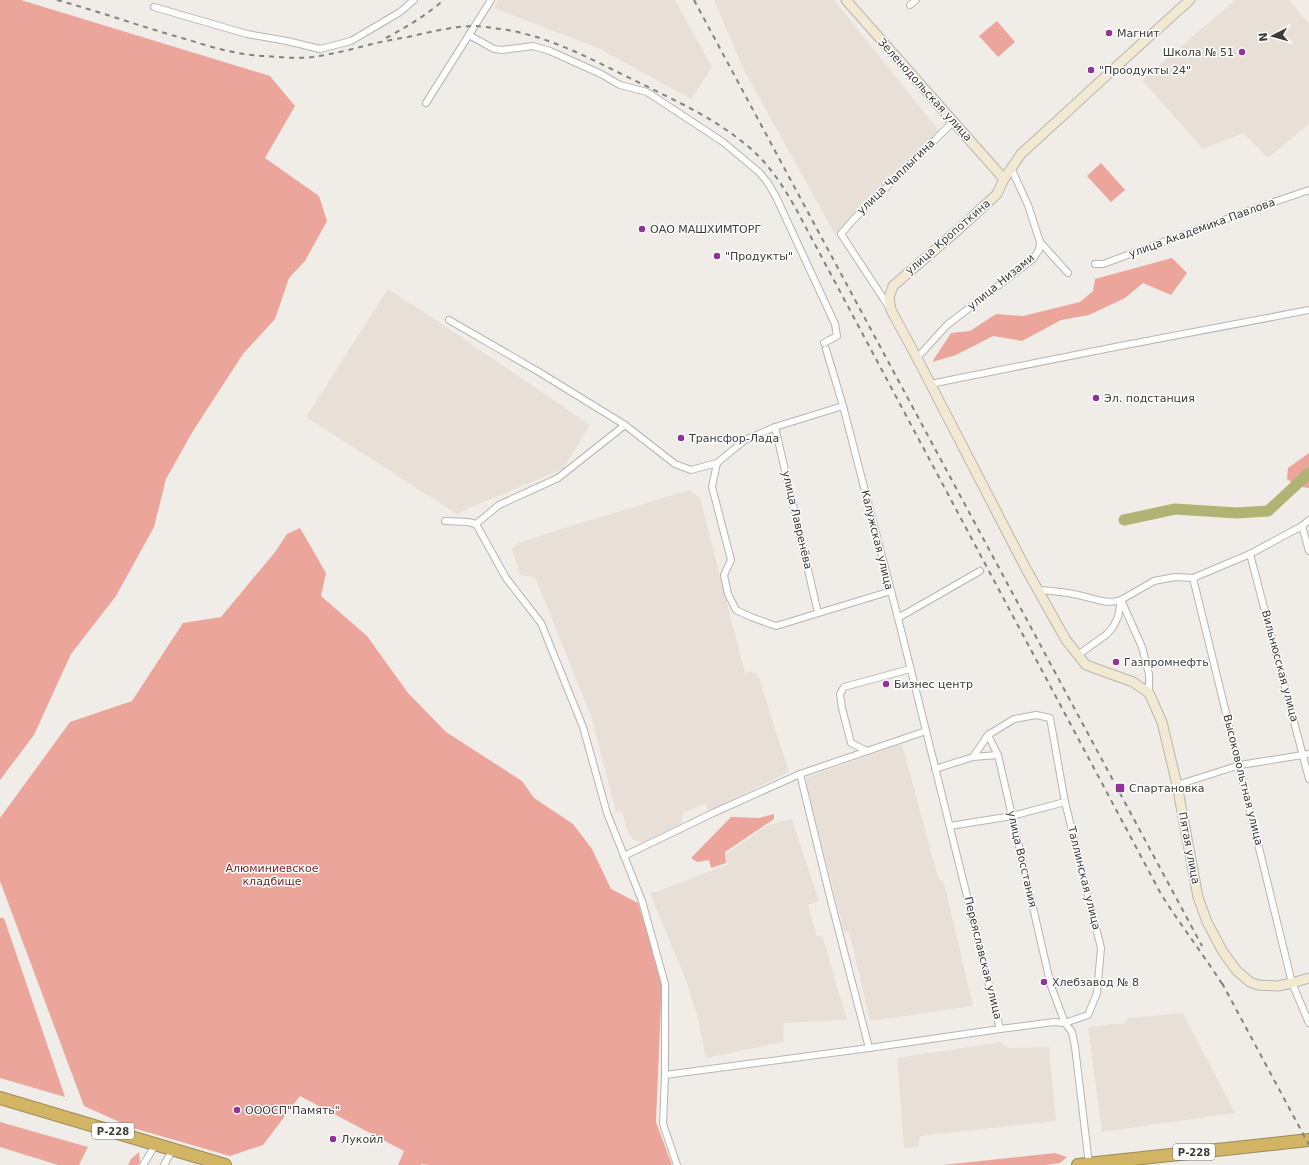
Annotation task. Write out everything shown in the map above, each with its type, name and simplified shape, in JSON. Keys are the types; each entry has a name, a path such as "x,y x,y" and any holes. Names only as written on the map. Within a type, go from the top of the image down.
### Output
{"highway":[{"name":"Р-228","path":"0,1098 225,1165"},
{"name":"Р-228","path":"1083,1164 1309,1140"}],"street":[{"path":"154,7 247,34 320,49 351,41 400,12 414,0"},
{"path":"426,103 491,0"},
{"name":"Зеленодольская улица","path":"846,0 1004,179"},
{"path":"910,5 916,0"},
{"name":"улица Кропоткина","path":"891,310 888,298 892,286 959,229 997,194 1004,179 1021,154 1190,0"},
{"name":"Калужская улица","path":"469,35 494,49 502,50 533,46 550,50 620,84 647,92 723,142 760,173 768,183 776,196 835,324 837,336 825,346 843,406 926,731"},
{"name":"улица Чаплыгина","path":"891,310 841,234 854,219 953,122"},
{"name":"улица Низами","path":"917,358 947,325 1033,259 1038,250 1040,242 1028,205 1011,168"},
{"name":"улица Академика Павлова","path":"1095,264 1103,264 1309,190"},
{"path":"1040,242 1068,273"},
{"path":"891,310 1038,590 1066,640 1086,665 1133,682 1149,693"},
{"path":"930,384 1309,310"},
{"path":"449,320 539,372 625,425 675,464 691,470 717,463 745,440 775,427 843,406"},
{"path":"476,524 499,505 558,478 625,425"},
{"name":"улица Лавренёва","path":"775,427 818,613"},
{"path":"717,463 712,487 731,560 724,575 728,594 736,610 776,626 890,591"},
{"path":"1038,590 1080,595 1114,603 1154,581 1175,577 1193,578 1250,554 1302,526 1309,520"},
{"path":"445,521 468,522 476,524 506,578 541,623 584,727 607,813 642,901 665,984 665,1075 663,1124 677,1165"},
{"path":"1302,526 1309,551"},
{"name":"Вильнюсская улица","path":"1250,554 1306,755 1309,779"},
{"path":"898,618 980,570"},
{"name":"Высоковольтная улица","path":"1193,578 1240,765 1292,984 1309,1023"},
{"path":"1078,655 1107,634 1118,617 1121,600"},
{"name":"Пятая улица","path":"1121,600 1142,647 1149,674 1149,693 1162,722 1177,785 1198,896 1207,922 1223,952 1237,971 1250,982 1266,986 1292,984 1309,978"},
{"path":"866,752 851,743 840,694 844,686 910,669"},
{"name":"Таллинская улица","path":"988,735 1014,719 1036,715 1050,718 1065,802 1101,948 1097,994 1088,1015 1065,1023"},
{"path":"624,856 713,813 800,774 926,731"},
{"name":"Переяславская улица","path":"926,731 1000,1029 1054,1022 1065,1023"},
{"path":"973,757 988,735"},
{"name":"улица Восстания","path":"988,735 998,755 1051,986 1065,1023"},
{"path":"935,769 973,757 998,755"},
{"path":"1177,785 1240,765 1306,755"},
{"path":"800,774 828,893 869,1048"},
{"path":"950,826 1012,816 1065,802"},
{"path":"1065,1023 1072,1032 1075,1047 1083,1164"},
{"path":"665,1075 1000,1029"},
{"path":"144,1165 156,1144"},
{"path":"164,1165 173,1149"}],"shaded area":[{"path":"498,0 675,0 712,67 691,99 598,48 494,8"},
{"path":"714,0 834,0 940,132 835,234 744,70"},
{"name":"Школа № 51","path":"1235,0 1289,0 1309,24 1309,124 1268,158 1243,133 1203,149 1142,80"},
{"path":"388,289 590,425 563,469 457,514 306,417"},
{"path":"689,490 700,498 745,673 751,671 758,675 789,772 708,811 706,803 683,813 682,823 644,842 633,840 628,832 622,811 616,812 591,716 535,577 520,575 512,549 519,543 545,534"},
{"path":"902,744 938,878 944,883 973,1006 870,1021 849,931 844,932 805,778"},
{"path":"792,819 819,901 808,905 817,937 822,935 847,1020 783,1023 784,1042 706,1058 698,1019 686,980 650,894 727,865 726,854 768,825"},
{"path":"1183,1013 1235,1113 1102,1132 1088,1027 1126,1023 1128,1018"},
{"path":"1001,1042 1008,1048 1049,1047 1056,1121 920,1136 918,1147 904,1148 897,1058"}],"green space":[{"path":"0,0 21,0 270,76 295,106 265,158 319,196 327,221 305,261 289,278 275,319 243,354 193,431 166,479 154,527 116,596 71,654 34,735 0,780"},
{"path":"997,21 1015,42 998,57 979,36"},
{"path":"1101,163 1125,190 1111,202 1087,176"},
{"path":"1172,258 1187,273 1171,295 1143,283 1125,298 1089,315 1061,320 1022,341 993,336 956,355 932,362 951,333 970,331 996,314 1023,316 1080,302 1093,291 1095,279"},
{"path":"1309,453 1309,488 1296,486 1287,479 1288,468"},
{"name":"Алюминиевское кладбище","path":"300,528 326,573 321,596 367,636 408,693 446,732 522,781 534,798 573,824 592,849 611,889 638,903 662,979 656,1122 672,1165 398,1165 404,1151 300,1096 263,1145 230,1156 133,1128 84,1106 0,881 0,818 70,722 132,701 183,623 221,617 275,552 287,534"},
{"path":"774,814 774,819 725,852 726,863 711,868 709,860 697,862 691,858 731,817 759,818"},
{"path":"0,918 4,918 65,1097 0,1078"},
{"path":"0,1122 88,1147 79,1165 58,1165 0,1147"},
{"path":"139,1152 140,1162 138,1165 128,1165 131,1159"},
{"path":"1055,1153 1067,1157 1060,1163 1045,1165 943,1165"}],"waterway":[{"path":"1124,520 1175,509 1237,513 1268,511 1309,473"}],"railway":[{"path":"57,0 236,53 282,57 301,58 320,56 456,27 477,26 531,35 604,65 694,110 721,126 753,151 773,173 795,207 1161,894 1224,987"},
{"path":"386,38 401,30 444,0"},
{"path":"694,0 1202,946"},
{"path":"1222,983 1309,1145"}],"place":[{"name":"Магнит","path":"1109,33"},
{"name":"Школа № 51","path":"1242,52"},
{"name":"\"Проодукты 24\"","path":"1091,70"},
{"name":"ОАО МАШХИМТОРГ","path":"642,229"},
{"name":"\"Продукты\"","path":"717,256"},
{"name":"Эл. подстанция","path":"1096,398"},
{"name":"Трансфор-Лада","path":"681,438"},
{"name":"Газпромнефть","path":"1116,662"},
{"name":"Бизнес центр","path":"886,684"},
{"name":"Спартановка","path":"1120,788"},
{"name":"Хлебзавод № 8","path":"1044,982"},
{"name":"ОООСП\"Память\"","path":"237,1110"},
{"name":"Лукойл","path":"333,1139"}]}
